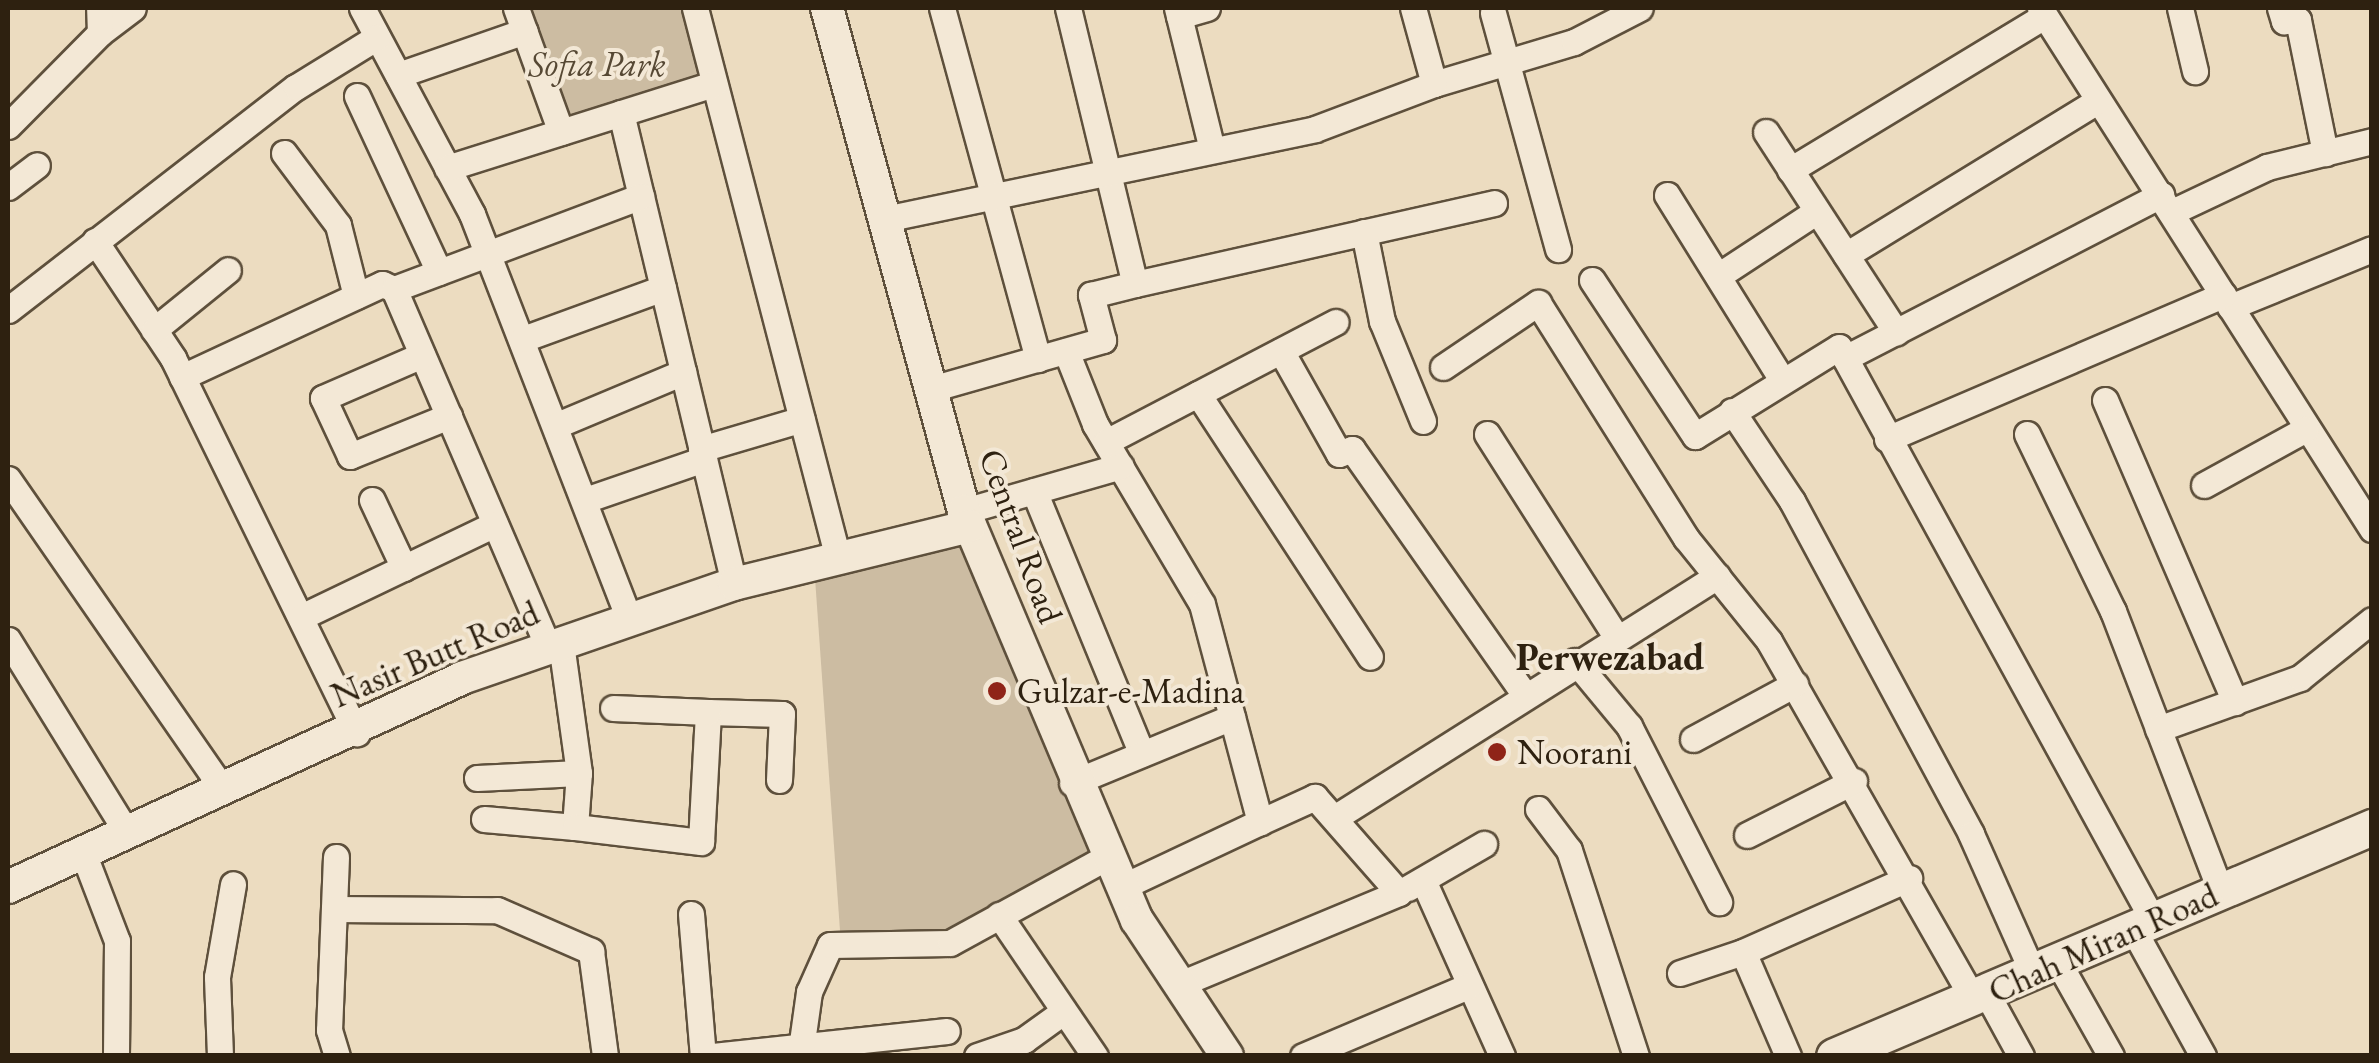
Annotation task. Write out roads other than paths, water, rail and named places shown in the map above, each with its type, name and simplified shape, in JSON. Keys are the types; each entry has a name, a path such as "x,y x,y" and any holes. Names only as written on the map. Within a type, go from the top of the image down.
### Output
{"main road":[{"name":"Chah Miran Road","path":"1834,1056 1981,997 2372,827"}],"street":[{"path":"8,126 99,20 133,8"},
{"path":"362,8 488,254 557,425 628,619"},
{"path":"695,8 838,558"},
{"name":"Central Road","path":"827,8 967,518 1072,782 1107,856 1180,984 1227,1056"},
{"path":"942,8 988,191 1038,359"},
{"path":"1068,8 1113,175 1135,284"},
{"path":"1207,8 1178,12 1212,149"},
{"path":"1413,8 1434,84"},
{"path":"885,219 988,191 1113,175 1212,149 1315,130 1504,59 1574,42 1640,8"},
{"path":"2180,8 2196,71"},
{"path":"2280,8 2284,21 2298,20 2325,153"},
{"path":"1790,170 2042,12 2372,529"},
{"path":"1492,13 1558,249"},
{"path":"398,75 520,19 561,132"},
{"path":"8,310 377,36"},
{"path":"447,168 714,84"},
{"path":"357,96 439,272"},
{"path":"1846,255 2096,102"},
{"path":"621,113 734,584"},
{"path":"1766,132 1896,332"},
{"path":"1845,358 2167,204 2267,168 2372,141"},
{"path":"284,153 338,225 356,296"},
{"path":"8,187 36,164"},
{"path":"182,376 356,296 394,289 641,196"},
{"path":"1668,196 1782,380"},
{"path":"930,389 1103,340 1091,295 1494,203"},
{"path":"1718,276 1817,211"},
{"path":"1364,232 1382,321 1423,421"},
{"path":"96,241 182,376 357,732"},
{"path":"1888,439 2227,301 2372,249"},
{"path":"154,330 228,270"},
{"path":"1592,280 1695,436 1839,347 2143,925 2203,1056"},
{"path":"523,339 663,288"},
{"path":"394,289 495,524 554,645 579,773 574,827"},
{"path":"1443,367 1538,303 1717,576 1795,684 1981,997 2021,1056"},
{"path":"1106,442 1336,322"},
{"path":"1066,351 1106,442 1202,604 1260,822"},
{"path":"1281,351 1339,454 1352,448 1526,695"},
{"path":"422,355 323,398 350,456 449,416"},
{"path":"557,425 683,372"},
{"path":"1198,394 1370,657"},
{"path":"2105,400 2234,702"},
{"path":"1732,411 1792,501 2046,968 2111,1056"},
{"path":"584,500 802,419"},
{"path":"2204,485 2306,429"},
{"path":"1488,434 1614,633"},
{"path":"2027,434 2158,729 2220,890"},
{"path":"967,518 1034,491 1120,466"},
{"path":"8,480 224,788"},
{"path":"1034,491 1142,754"},
{"path":"372,500 404,568"},
{"name":"Nasir Butt Road","path":"8,887 554,645 734,584 838,558 967,518"},
{"path":"300,617 495,524"},
{"path":"1336,816 1526,695 1614,633 1717,576"},
{"path":"2158,729 2300,678 2372,620"},
{"path":"8,640 128,834"},
{"path":"1575,661 1629,726 1719,902"},
{"path":"1693,739 1795,684"},
{"path":"614,708 782,714 779,780"},
{"path":"484,819 701,842 708,712"},
{"path":"1072,782 1232,717"},
{"path":"477,778 579,773"},
{"path":"1747,835 1854,782"},
{"path":"1122,887 1316,798 1336,816 1400,893"},
{"path":"1538,809 1569,850 1636,1056"},
{"path":"1180,984 1400,893 1484,844"},
{"path":"84,855 117,941 116,1056"},
{"path":"336,856 329,1030 337,1056"},
{"path":"802,1048 809,992 830,945 950,943 1107,856"},
{"path":"1680,973 1743,952 1909,878"},
{"path":"1423,880 1502,1056"},
{"path":"220,1056 218,977 232,884"},
{"path":"334,909 497,910 591,950 605,1056"},
{"path":"692,914 703,1056"},
{"path":"999,916 1095,1056"},
{"path":"1743,952 1788,1056"},
{"path":"1304,1056 1470,984"},
{"path":"977,1056 1024,1040 1064,1011"},
{"path":"713,1056 947,1032"}],"place":[{"name":"Gulzar-e-Madina","path":"997,691"},
{"name":"Noorani","path":"1497,752"}],"district":[{"name":"Perwezabad","path":"1610,657"}],"park label":[{"name":"Sofia Park","path":"597,64"}]}
